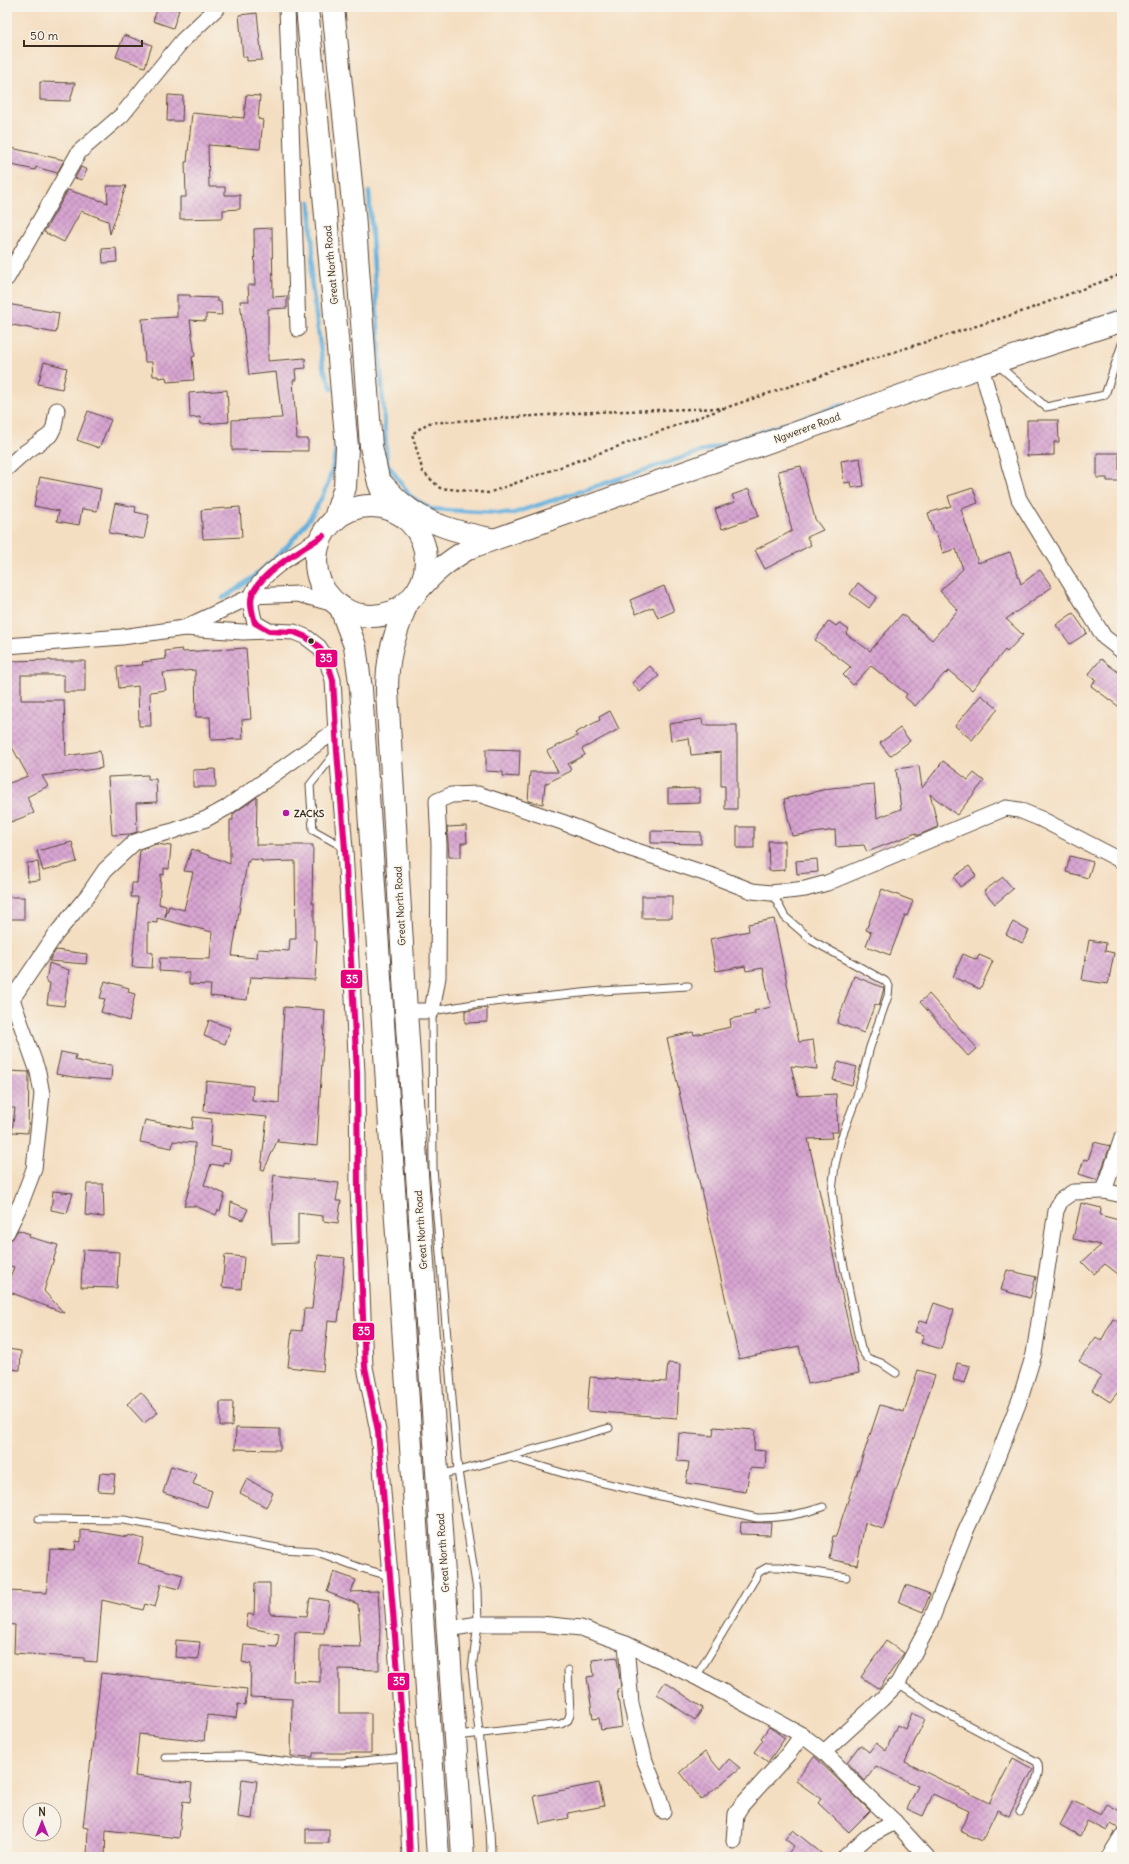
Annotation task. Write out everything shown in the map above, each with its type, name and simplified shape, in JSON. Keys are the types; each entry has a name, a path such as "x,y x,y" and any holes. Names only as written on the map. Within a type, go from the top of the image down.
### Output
{"main road":[{"name":"Great North Road","path":"307,7 347,448 345,487 329,528"},
{"path":"333,7 354,213 371,446 378,479 392,510 403,516 416,530 422,542 425,555 424,572 410,601 384,616 373,617 350,613 339,605 323,589 319,579 317,557 329,528 350,510 360,506 379,506 392,510 430,521 462,533 494,539"},
{"name":"Ngwerere Road","path":"410,601 429,577 448,561 470,548 988,365 1122,321"},
{"path":"378,479 402,504 430,521"},
{"name":"Great North Road","path":"410,601 391,646 387,668 406,1011 448,1473 448,1629 463,1857"},
{"path":"339,605 354,646 361,689 438,1857"}],"street":[{"path":"7,278 79,152 122,114 182,41 218,7"},
{"path":"287,7 298,329"},
{"path":"988,365 1019,499 1104,637 1122,651"},
{"path":"7,468 20,456 50,435 54,427 57,410"},
{"path":"269,631 255,623 251,608 252,596 266,576 329,528"},
{"path":"184,628 252,596 298,594 339,605"},
{"path":"7,646 122,637 184,628 243,632 269,631 294,632 306,637 319,647 326,658 333,680 345,849 356,1072 361,1302 365,1366 378,1430 405,1757 410,1857"},
{"path":"7,1232 21,1203 34,1170 42,1094 38,1072 10,1002 56,934 88,895 106,870 135,842 173,831 206,819 226,808 336,731"},
{"path":"406,1011 432,1011 438,977 439,845 437,801 451,795 478,794 562,822 631,849 716,877 752,891 771,893 805,889 827,882 1006,808 1019,810 1041,819 1122,861"},
{"path":"1104,1191 1122,1138"},
{"path":"824,1752 882,1700 898,1683 930,1623 964,1535 987,1484 1020,1399 1034,1354 1056,1211 1061,1200 1073,1192 1104,1191 1122,1195"},
{"path":"448,1629 478,1624 540,1624 581,1628 626,1644 696,1677 802,1736 824,1752 858,1788 895,1822 927,1857"},
{"path":"626,1644 631,1704 645,1761 658,1793 663,1811"},
{"path":"734,1841 736,1814 741,1806 789,1753 802,1736"},
{"path":"845,1857 867,1837 895,1822"},
{"path":"1109,1857 1122,1836"}],"lane":[{"path":"988,365 1046,407 1105,395 1122,344"},
{"path":"337,751 310,785 313,830 345,849"},
{"path":"771,893 785,917 813,941 885,981 889,986 888,996 870,1047 857,1096 841,1139 835,1164 832,1191 838,1238 862,1349 867,1358 881,1363 896,1373"},
{"path":"489,1857 491,1852 490,1831 472,1669 478,1624 477,1590 448,1473 433,1168 432,1011 474,1004 601,991 688,986"},
{"path":"448,1473 510,1457 609,1428"},
{"path":"510,1457 569,1476 758,1518 785,1518 807,1513 823,1507"},
{"path":"39,1519 124,1520 283,1549 315,1551 358,1567 389,1576"},
{"path":"696,1677 759,1572 768,1567 781,1567 846,1577"},
{"path":"455,1736 561,1724 568,1720 570,1714 568,1670"},
{"path":"898,1683 936,1708 1037,1762 1040,1767 1039,1775 1020,1812"},
{"path":"164,1757 244,1756 297,1763 342,1763 405,1757"}],"path":[{"path":"724,408 592,412 428,423 412,434 423,472 440,488 488,493 724,408 864,361 1024,310 1122,274"}],"building":[{"path":"158,7 169,7 179,10 173,28 153,21"},
{"path":"257,13 262,60 247,61 247,57 243,57 239,15"},
{"path":"124,35 152,45 145,67 116,57"},
{"path":"40,82 75,83 70,101 40,100"},
{"path":"168,95 183,96 182,121 167,121"},
{"path":"246,95 260,96 258,119 263,120 260,149 208,145 209,187 225,187 225,195 240,195 240,209 223,210 223,218 180,219 180,197 186,197 185,162 187,162 192,113 244,118"},
{"path":"7,147 64,160 57,173 36,167 35,170 7,164"},
{"path":"81,167 87,170 82,180 75,178"},
{"path":"107,186 126,186 110,234 108,221 81,211 64,242 44,232 68,190 108,203"},
{"path":"272,228 273,297 287,296 287,308 268,309 268,361 305,358 306,368 295,369 296,380 293,380 297,439 308,439 308,451 232,450 232,420 282,418 276,372 249,375 240,301 249,301 248,285 255,285 254,229"},
{"path":"116,248 117,262 103,263 102,249"},
{"path":"177,295 217,298 217,301 221,301 222,315 206,314 206,321 190,320 195,356 192,357 194,380 167,382 166,377 158,378 158,376 153,376 152,362 145,362 142,319 177,317"},
{"path":"7,304 59,313 56,333 7,324"},
{"path":"44,362 67,368 62,389 38,384"},
{"path":"227,390 229,422 201,424 200,417 190,418 189,393"},
{"path":"88,411 111,420 99,448 77,440"},
{"path":"1027,420 1058,420 1059,442 1054,442 1054,455 1027,456"},
{"path":"1097,453 1119,453 1119,481 1107,481 1107,478 1097,478"},
{"path":"860,458 864,486 851,488 850,482 844,483 841,461"},
{"path":"801,466 815,519 823,530 807,537 811,545 765,569 755,550 792,531 778,471"},
{"path":"40,477 101,489 97,511 82,509 79,525 57,521 59,511 34,506"},
{"path":"973,488 978,503 961,509 978,563 1010,552 1021,584 1040,570 1052,587 1006,619 1023,635 1007,652 1005,650 972,690 949,671 946,674 945,673 915,706 905,697 907,694 871,666 853,685 843,675 851,667 815,640 829,621 836,626 839,623 849,630 846,634 870,651 902,614 932,640 958,610 940,591 963,569 956,549 943,553 928,513 951,506 948,496"},
{"path":"749,489 759,516 722,529 715,509 735,502 732,495"},
{"path":"115,503 136,507 135,512 149,515 144,539 109,533"},
{"path":"240,507 242,537 203,539 201,510"},
{"path":"858,583 877,597 869,608 850,594"},
{"path":"664,586 674,611 658,618 653,607 636,614 630,600"},
{"path":"1073,613 1087,633 1070,644 1056,625"},
{"path":"246,648 251,719 242,720 243,739 211,740 210,717 196,717 195,670 163,673 166,690 150,692 151,726 139,726 138,686 119,688 117,667 143,665 142,662 166,659 165,651 182,649 183,652"},
{"path":"1101,659 1122,675 1122,709 1091,686 1096,680 1088,675"},
{"path":"7,661 85,661 85,692 64,692 64,675 21,675 21,700 64,700 66,756 100,751 102,768 42,776 48,786 27,797 34,813 11,822 7,811 7,784 28,776 7,738"},
{"path":"650,666 659,676 640,692 632,683"},
{"path":"981,695 998,709 972,740 955,726"},
{"path":"610,711 619,729 582,749 585,755 568,764 571,771 545,784 543,804 528,801 530,772 558,772 547,751 577,736 575,733 600,720 599,717"},
{"path":"702,719 703,725 737,725 737,809 725,809 725,786 721,786 721,752 691,755 689,738 671,741 669,724"},
{"path":"900,728 910,741 890,756 880,743"},
{"path":"486,749 520,750 519,777 503,776 503,772 486,771"},
{"path":"943,761 968,780 974,773 984,781 957,815 930,794 938,826 935,828 919,835 916,835 916,833 867,852 864,845 836,847 835,830 792,836 784,799 831,788 874,784 877,818 901,809 896,769 919,766 922,788"},
{"path":"215,769 216,787 193,787 193,770"},
{"path":"148,775 148,779 156,779 157,802 136,803 137,832 112,835 108,777"},
{"path":"700,788 700,803 668,804 668,789"},
{"path":"257,797 256,845 313,845 312,903 314,903 314,940 317,940 315,980 250,977 247,1000 210,996 211,985 189,984 189,973 159,971 160,958 210,959 212,932 157,918 157,923 148,922 148,952 153,953 152,968 132,967 138,897 131,897 132,883 137,883 140,850 156,844 171,846 169,869 164,868 164,875 161,874 159,904 166,906 165,918 169,906 184,910 193,872 184,871 192,849 230,864 230,820 233,820 233,814","holes":["249,859 262,860 262,862 295,861 296,939 290,939 289,951 258,949 257,958 232,956 247,862 249,862"]},
{"path":"466,826 467,843 461,843 461,857 449,857 447,827"},
{"path":"737,827 754,827 754,848 737,848"},
{"path":"651,831 701,832 701,844 651,843"},
{"path":"768,841 785,841 785,870 769,871"},
{"path":"72,842 77,862 43,871 37,851"},
{"path":"1070,856 1093,862 1088,878 1066,872"},
{"path":"817,859 818,872 797,874 796,861"},
{"path":"38,862 40,880 28,881 27,863"},
{"path":"969,866 976,876 960,887 954,877"},
{"path":"1003,877 1013,889 995,904 984,891"},
{"path":"882,889 913,901 907,916 905,915 890,955 866,946 871,932 866,930"},
{"path":"642,896 672,896 672,918 642,918"},
{"path":"7,897 24,897 24,919 7,919"},
{"path":"774,919 799,1042 813,1040 817,1069 791,1066 798,1096 836,1094 838,1132 831,1132 832,1138 808,1139 859,1373 808,1384 799,1346 739,1359 667,1038 693,1032 694,1035 731,1027 730,1019 755,1014 754,1011 771,1007 763,968 746,971 745,966 716,971 710,939 749,931 748,924"},
{"path":"1013,922 1029,931 1022,943 1006,934"},
{"path":"1089,940 1106,943 1105,951 1114,953 1108,984 1082,980"},
{"path":"56,950 87,954 86,964 49,961"},
{"path":"963,954 977,960 979,955 993,961 980,989 953,977"},
{"path":"49,963 69,970 64,1006 47,1004 50,983 46,982"},
{"path":"854,976 884,988 879,1006 875,1004 864,1033 837,1023"},
{"path":"105,981 129,988 128,992 135,994 129,1021 101,1012 105,999 100,998"},
{"path":"929,994 977,1048 968,1056 920,1002"},
{"path":"284,1007 325,1010 317,1146 278,1142 278,1139 264,1170 261,1169 267,1117 204,1111 206,1081 253,1086 252,1100 279,1103"},
{"path":"487,1008 487,1022 465,1023 465,1011"},
{"path":"209,1020 231,1028 225,1044 204,1036"},
{"path":"61,1052 76,1055 75,1060 92,1064 112,1065 111,1080 56,1074"},
{"path":"838,1062 857,1067 852,1085 833,1080"},
{"path":"7,1071 29,1072 28,1133 12,1132 15,1108 7,1108"},
{"path":"193,1117 212,1119 210,1146 231,1150 229,1163 223,1162 223,1166 211,1164 204,1185 225,1194 220,1211 218,1210 216,1215 195,1206 184,1206 194,1172 195,1143 173,1141 172,1148 140,1142 145,1120 192,1129"},
{"path":"1094,1142 1110,1146 1098,1180 1079,1174 1084,1159 1088,1160"},
{"path":"274,1175 339,1183 336,1201 341,1201 338,1223 323,1221 323,1216 298,1213 298,1243 272,1244 270,1209"},
{"path":"87,1184 103,1184 104,1217 85,1215"},
{"path":"53,1191 73,1193 67,1213 51,1210"},
{"path":"231,1202 248,1209 243,1220 230,1215"},
{"path":"1081,1203 1101,1208 1100,1215 1122,1221 1122,1277 1105,1264 1094,1274 1082,1262 1101,1245 1073,1239"},
{"path":"18,1230 30,1234 29,1237 58,1245 44,1291 64,1313 7,1291 7,1285 14,1267 7,1265 7,1241 12,1239"},
{"path":"83,1250 119,1252 117,1288 81,1287"},
{"path":"225,1255 244,1257 241,1289 222,1287"},
{"path":"318,1255 345,1258 338,1322 328,1321 323,1371 288,1367 292,1330 302,1331 304,1309 312,1309"},
{"path":"1007,1270 1036,1277 1030,1298 1001,1290"},
{"path":"934,1303 954,1310 941,1349 921,1343 924,1335 915,1332 919,1321 927,1323"},
{"path":"1113,1319 1122,1324 1122,1397 1117,1393 1110,1402 1092,1390 1101,1377 1079,1361 1096,1337 1101,1341"},
{"path":"7,1349 21,1351 20,1370 7,1369"},
{"path":"668,1363 680,1364 677,1418 587,1411 590,1377 666,1382"},
{"path":"957,1363 970,1366 965,1383 953,1380"},
{"path":"918,1370 935,1375 883,1529 865,1523 857,1565 829,1559 833,1536 836,1536 880,1405 904,1412"},
{"path":"141,1392 158,1412 144,1423 127,1404"},
{"path":"220,1402 233,1402 232,1426 220,1426"},
{"path":"714,1427 755,1430 754,1450 766,1451 765,1469 750,1468 746,1492 686,1483 689,1462 677,1461 679,1433 713,1436"},
{"path":"236,1428 280,1429 280,1450 235,1449"},
{"path":"171,1466 197,1474 193,1484 212,1491 207,1507 163,1493"},
{"path":"100,1473 115,1474 113,1492 98,1491"},
{"path":"247,1479 273,1493 266,1507 240,1493"},
{"path":"741,1522 771,1523 770,1535 740,1534"},
{"path":"81,1530 127,1537 128,1535 144,1539 138,1563 183,1575 179,1589 161,1584 155,1607 145,1604 143,1610 102,1600 97,1662 84,1661 84,1658 14,1653 15,1625 7,1624 7,1591 47,1593 50,1549 75,1550 76,1541 81,1542"},
{"path":"334,1572 356,1580 351,1592 378,1591 380,1626 379,1670 339,1669 339,1713 371,1713 371,1753 313,1753 313,1757 291,1756 292,1699 250,1697 251,1664 242,1662 244,1645 277,1647 279,1634 246,1627 248,1614 254,1615 255,1583 270,1583 270,1614 307,1616 310,1598 329,1601 324,1633 295,1632 293,1681 320,1682 320,1646 361,1647 358,1604 327,1592"},
{"path":"906,1585 930,1594 923,1612 899,1602"},
{"path":"176,1640 200,1642 198,1659 175,1657"},
{"path":"886,1641 904,1653 879,1689 861,1677"},
{"path":"617,1657 621,1689 617,1689 622,1727 601,1730 599,1718 593,1719 587,1677 594,1676 592,1660"},
{"path":"101,1673 247,1689 245,1705 238,1704 236,1718 207,1715 204,1741 139,1734 135,1776 192,1783 190,1802 183,1801 179,1838 106,1830 105,1857 87,1857 88,1828 83,1827"},
{"path":"665,1682 703,1708 695,1720 657,1694"},
{"path":"912,1713 925,1719 905,1762 989,1803 1013,1758 1033,1769 1009,1816 997,1810 982,1841 960,1831 969,1811 933,1794 923,1816 907,1809 918,1786 876,1766 865,1781 847,1762 860,1745 869,1752 876,1743 886,1751 897,1725 905,1729"},
{"path":"769,1727 785,1738 768,1762 754,1752 763,1740 761,1738"},
{"path":"705,1752 720,1770 729,1759 740,1768 702,1800 680,1772"},
{"path":"814,1756 870,1811 849,1832 818,1803 821,1799 796,1781"},
{"path":"242,1779 257,1781 252,1819 238,1817"},
{"path":"599,1783 604,1806 568,1813 569,1818 540,1824 534,1796"},
{"path":"1073,1801 1101,1815 1107,1804 1122,1812 1122,1827 1118,1828 1111,1824 1107,1831 1087,1821 1080,1836 1060,1825"},
{"path":"306,1829 329,1829 329,1843 306,1843"},
{"path":"793,1830 826,1857 785,1857 794,1846 785,1839"}],"waterway":[{"path":"369,192 387,463 410,496 430,509 511,514 846,404"},
{"path":"310,202 313,252 311,279 323,366 332,389"},
{"path":"1112,313 1122,310"},
{"path":"223,598 263,569 299,532 314,511 326,488 333,465 336,440"}],"transit line":[{"name":"35","path":"323,536 304,547 264,578 252,595 251,606 255,623 269,631 294,632 306,637 319,647 326,658 333,680 345,849 357,1073 358,1189 365,1367 378,1431 405,1757 410,1857"}],"place":[{"name":"ZACKS","path":"286,813"}]}
